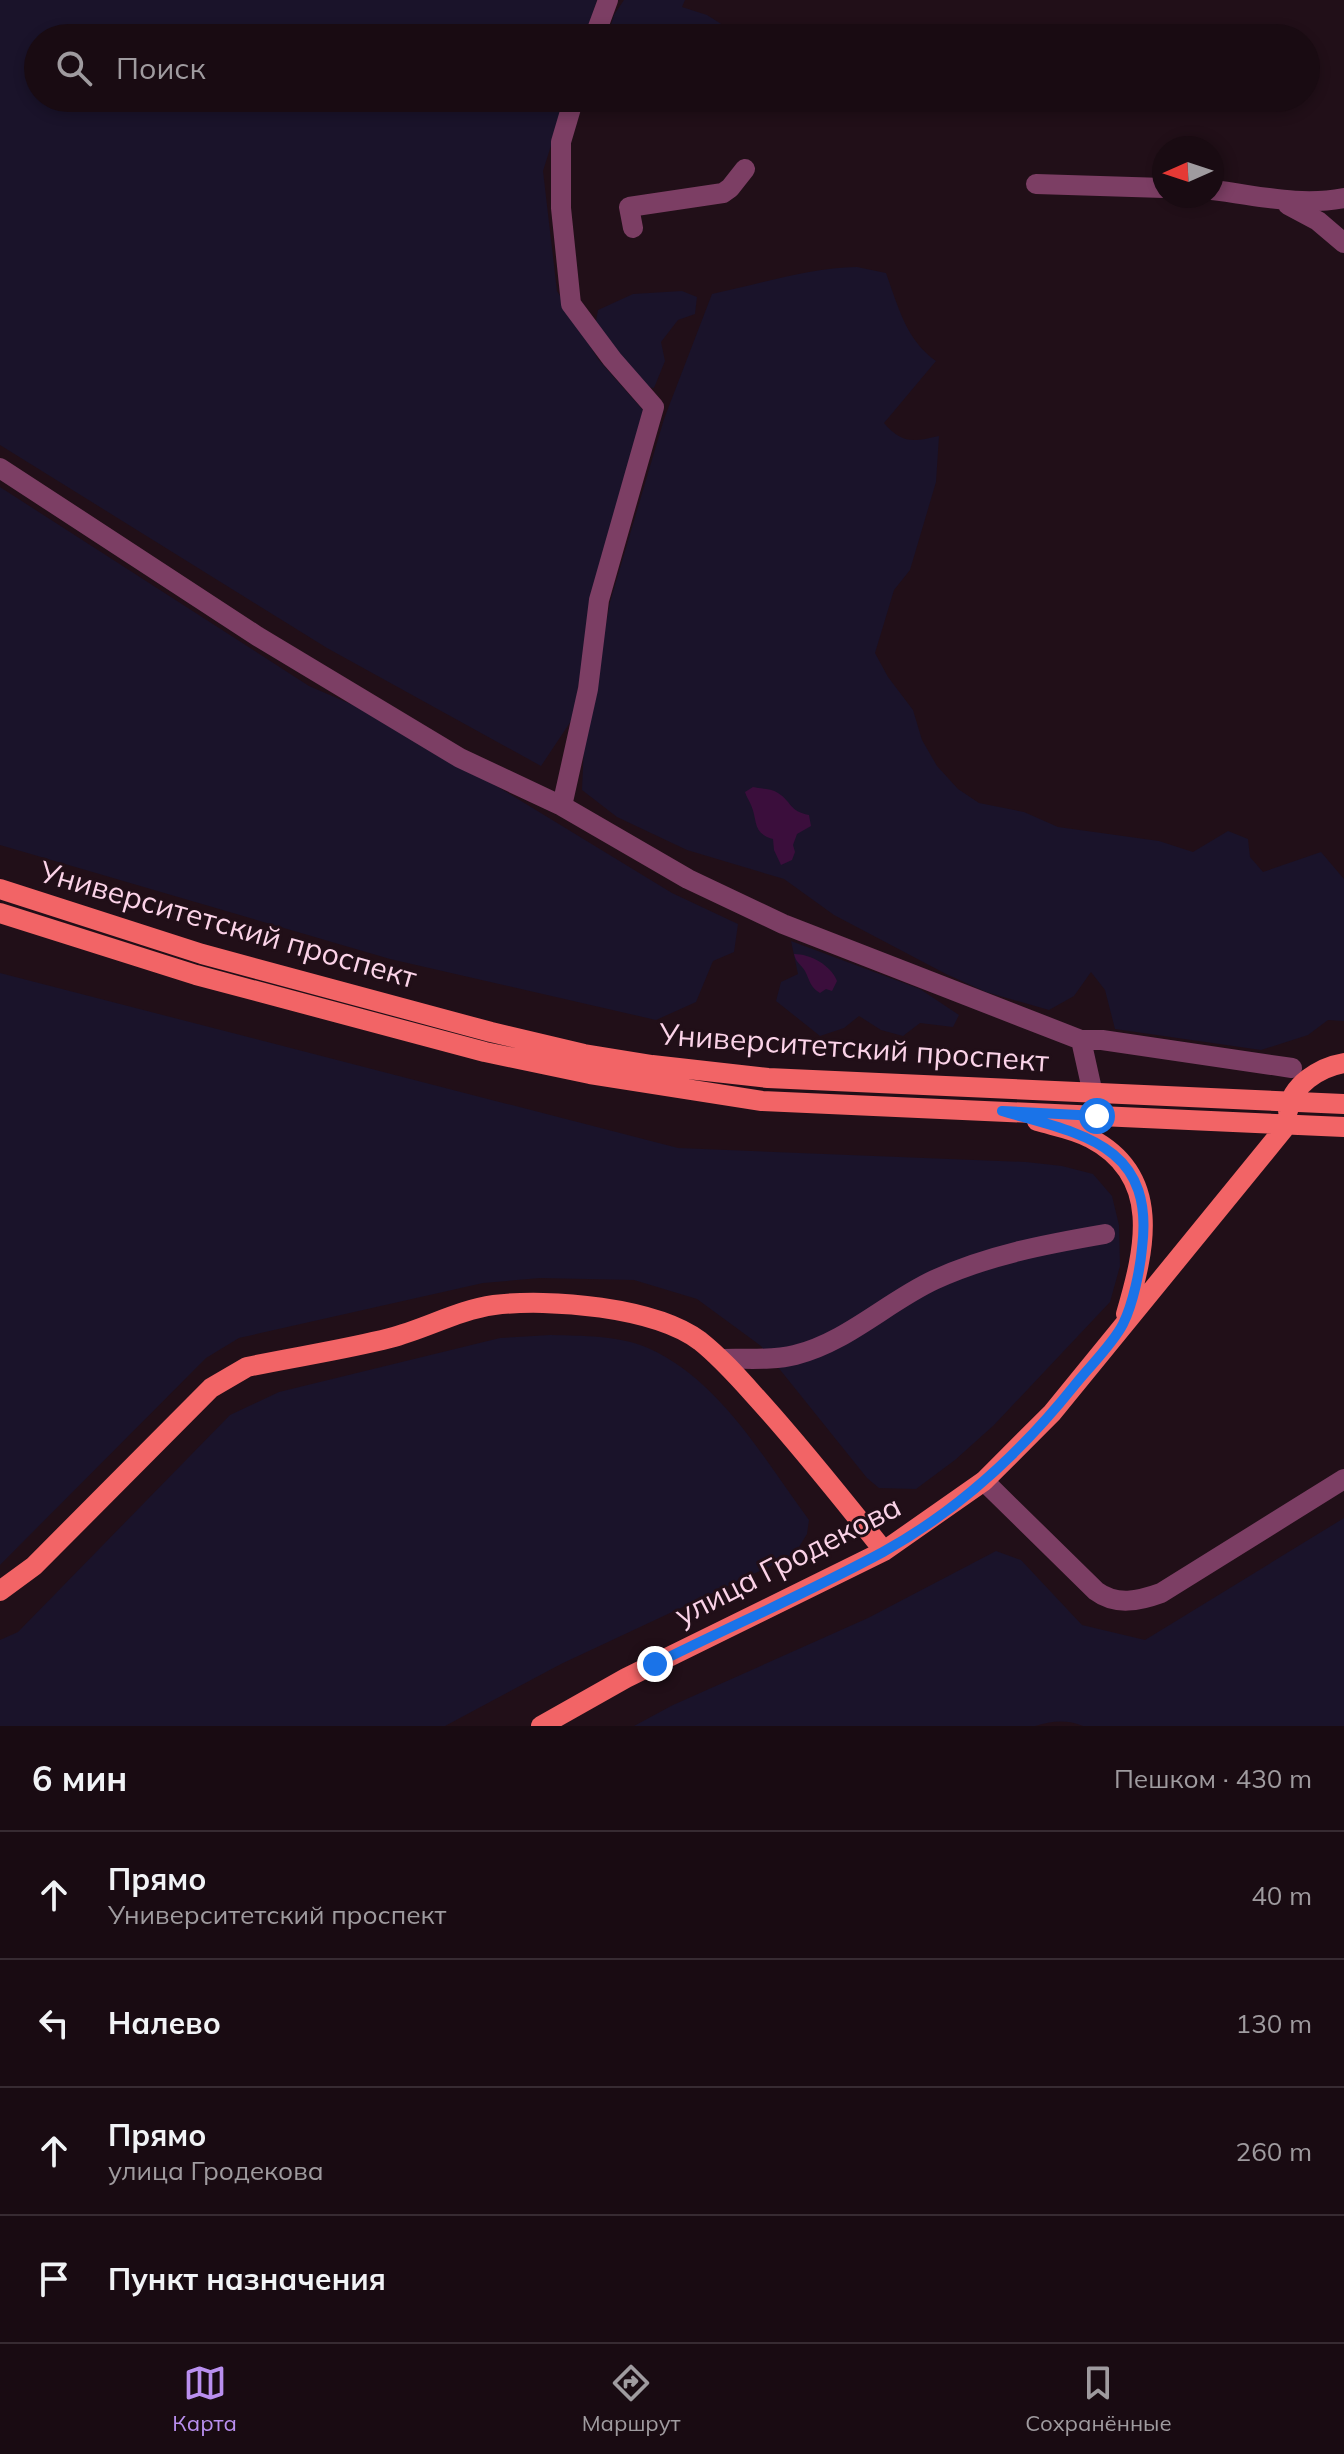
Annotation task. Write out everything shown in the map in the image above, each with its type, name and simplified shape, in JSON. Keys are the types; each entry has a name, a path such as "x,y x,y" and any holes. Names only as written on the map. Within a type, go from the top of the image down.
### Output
{"main road":[{"name":"Университетский проспект","path":"0,889 202,954 491,1032 584,1054 652,1065 768,1078 1344,1104"},
{"name":"Университетский проспект","path":"0,913 196,975 485,1052 636,1082 762,1101 1344,1127"},
{"path":"196,975 202,954"},
{"path":"1287,1125 1289,1101 1315,1072 1344,1063"},
{"path":"1002,1111 1088,1137 1115,1153 1131,1173 1143,1210 1143,1240 1140,1266 1123,1325"},
{"name":"улица Гродекова","path":"541,1726 626,1678 884,1551 984,1481 1052,1413 1287,1125"},
{"path":"0,1591 34,1566 211,1388 247,1367 393,1337 456,1314 494,1305 550,1302 597,1307 670,1325 697,1339 722,1359 814,1462 884,1551"}],"lane":[{"path":"599,24 608,0"},
{"path":"562,806 588,689 599,600 654,407 612,359 571,304 561,208 561,142 570,112"},
{"path":"633,228 629,207 723,193 745,169"},
{"path":"1036,184 1152,188"},
{"path":"1224,192 1276,201 1344,198"},
{"path":"1276,201 1318,221 1344,243"},
{"path":"0,468 257,636 460,758 562,806 688,879 783,924 1081,1040 1102,1040 1292,1068"},
{"path":"1081,1040 1093,1094"},
{"path":"722,1359 794,1356 833,1340 932,1281 964,1268 1031,1248 1105,1234"},
{"path":"984,1481 1096,1591 1112,1600 1130,1601 1161,1593 1344,1479"}],"shaded area":[{"path":"0,0 597,0 589,24 24,24 24,112 562,112 543,171 557,291 598,359 643,410 593,598 573,718 541,766 327,648 0,445"},
{"path":"624,0 685,0 682,7 707,15 721,24 611,24"},
{"path":"857,267 886,273 910,333 936,361 884,423 908,440 939,436 936,482 910,570 894,590 875,653 888,677 913,710 922,740 937,766 958,789 979,803 1024,812 1058,827 1159,841 1193,852 1228,831 1248,839 1250,857 1263,872 1321,852 1344,879 1344,1021 1328,1020 1308,1035 1261,1050 1115,1029 1105,990 1091,972 1074,996 1049,1010 986,992 834,915 784,879 687,850 617,817 582,790 584,743 610,602 664,419 712,294 802,273"},
{"path":"682,291 697,297 695,314 678,320 661,342 665,361 654,388 639,386 595,326 598,310 633,294"},
{"path":"0,487 309,686 388,720 672,893 738,924 734,952 713,961 696,1002 656,1020 390,959 0,845"},
{"path":"753,787 775,791 794,809 809,815 811,826 797,834 792,860 781,865 773,839 757,826 745,792"},
{"path":"791,941 920,989 959,1015 953,1027 920,1023 903,1036 881,1030 859,1016 844,1028 820,1036 776,1001 781,982 798,974"},
{"path":"794,954 813,958 825,965 837,981 832,991 826,989 820,993 814,988"},
{"path":"0,973 678,1148 1026,1162 1062,1166 1093,1174 1112,1196 1119,1225 1120,1266 1110,1302 994,1425 916,1489 879,1488 867,1478 761,1346 697,1299 634,1280 540,1278 483,1283 239,1338 206,1358 0,1565"},
{"path":"551,1335 600,1337 637,1344 674,1362 697,1380 739,1423 809,1520 807,1534 794,1555 561,1664 445,1726 0,1726 0,1640 18,1632 230,1415 279,1392 500,1338"},
{"path":"1344,1518 1344,1726 1083,1726 1059,1722 1035,1726 634,1726 673,1705 868,1618 996,1551 1021,1560 1082,1625 1145,1640"}],"route":[{"path":"655,1664 884,1551 917,1530 984,1481 1019,1448 1052,1413 1123,1325 1140,1266 1143,1240 1143,1210 1131,1173 1115,1153 1088,1137 1002,1111 1097,1116"}]}
